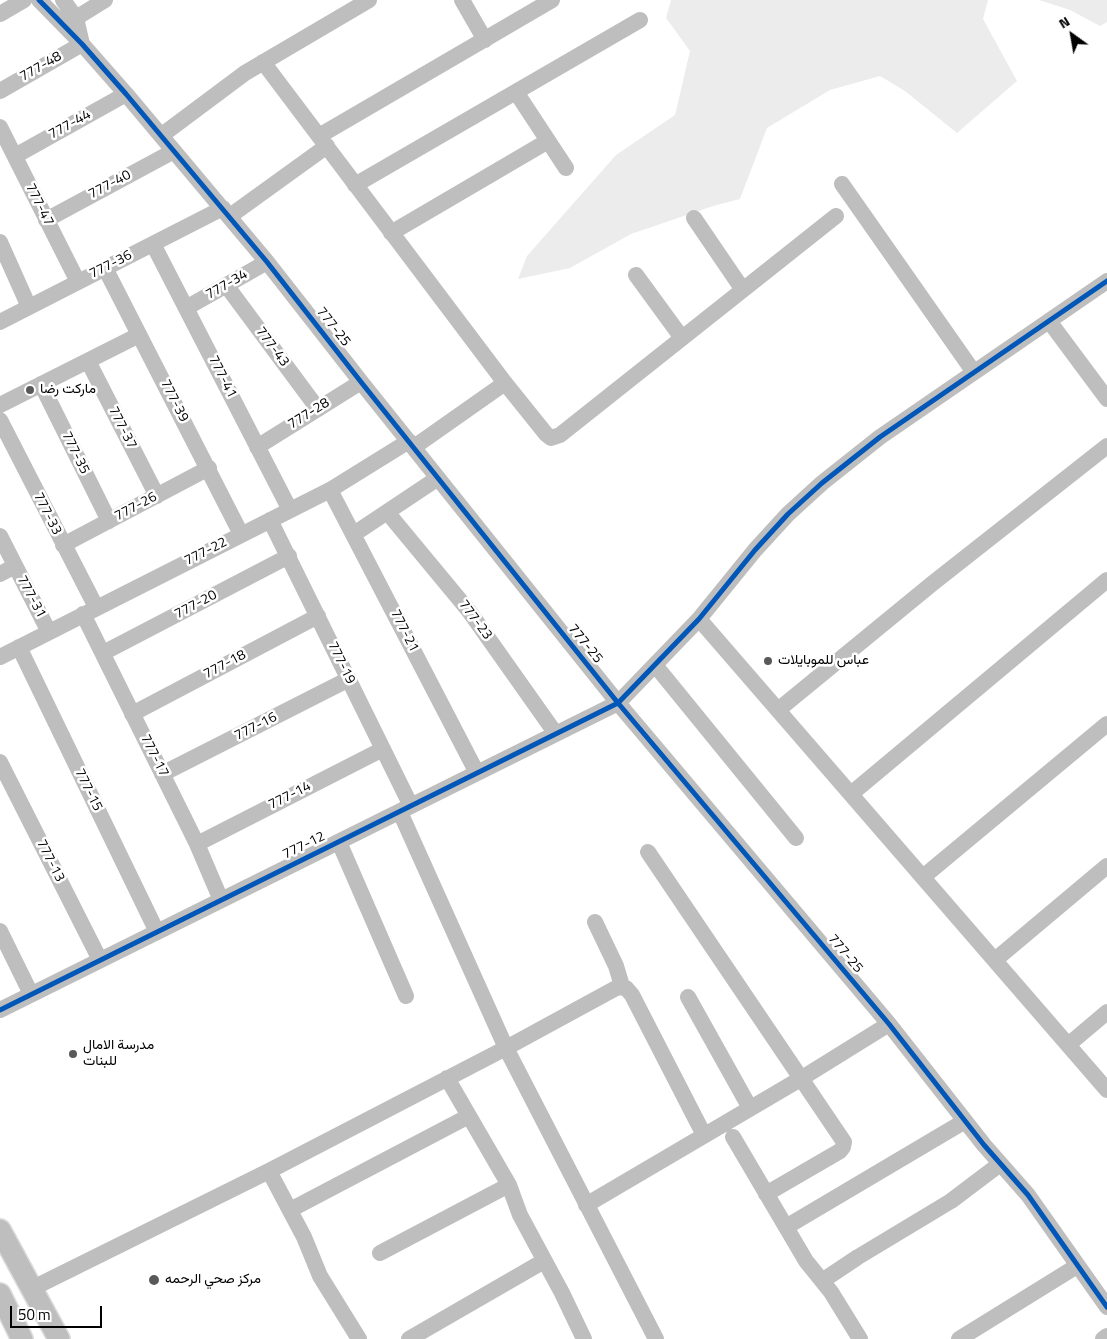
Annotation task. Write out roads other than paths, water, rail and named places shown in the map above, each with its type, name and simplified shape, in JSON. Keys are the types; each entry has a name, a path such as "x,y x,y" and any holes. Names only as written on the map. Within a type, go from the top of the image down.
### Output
{"main road":[{"path":"0,1230 59,1339"},
{"path":"1,1300 22,1339"}],"street":[{"path":"0,14 24,0"},
{"name":"777-25","path":"39,0 82,44 162,135 267,262 618,703 889,1024 964,1121 1028,1195 1107,1307"},
{"path":"63,0 76,18 82,44"},
{"path":"76,18 105,0"},
{"path":"162,135 245,73 369,0"},
{"path":"462,0 485,40"},
{"name":"777-36","path":"0,322 153,244 226,212 323,141 552,0"},
{"path":"355,185 640,20"},
{"name":"777-48","path":"0,91 82,44"},
{"path":"263,62 505,383 546,434 552,438 560,435 836,216"},
{"path":"516,92 566,168"},
{"name":"777-44","path":"15,156 126,94"},
{"name":"777-47","path":"0,127 78,282"},
{"path":"391,233 548,141"},
{"name":"777-40","path":"46,220 174,151"},
{"path":"842,184 973,371"},
{"path":"694,218 743,290"},
{"path":"0,243 29,307"},
{"name":"777-41","path":"153,244 290,510"},
{"name":"777-34","path":"186,308 267,262"},
{"name":"777-39","path":"105,268 209,468 241,534"},
{"path":"636,275 682,338"},
{"name":"777-12","path":"0,1010 618,703 699,619 754,550 788,514 822,483 880,437 973,371 1107,281"},
{"name":"777-43","path":"226,285 318,409"},
{"path":"1049,321 1107,399"},
{"path":"0,405 140,335"},
{"name":"777-37","path":"88,361 157,496"},
{"name":"777-28","path":"257,447 361,382"},
{"name":"777-22","path":"0,657 330,490 411,444 505,383"},
{"name":"777-35","path":"42,384 109,521"},
{"name":"777-33","path":"0,420 63,545 90,611"},
{"path":"778,710 941,576 1107,446"},
{"name":"777-26","path":"63,545 209,468"},
{"path":"354,534 438,478"},
{"name":"777-21","path":"330,490 477,773"},
{"name":"777-23","path":"387,512 469,611 556,734"},
{"name":"777-19","path":"270,520 383,749 405,809 506,1048 656,1339"},
{"name":"777-31","path":"0,536 49,632"},
{"name":"777-20","path":"103,653 289,556"},
{"path":"0,574 15,566"},
{"path":"851,794 1107,580"},
{"name":"777-17","path":"90,611 103,653 197,844 221,900"},
{"name":"777-18","path":"132,714 318,616"},
{"path":"699,619 1107,1090"},
{"name":"777-15","path":"19,648 157,932"},
{"path":"655,665 796,838"},
{"name":"777-16","path":"162,774 349,679"},
{"path":"923,877 1107,724"},
{"name":"777-14","path":"197,844 383,749"},
{"name":"777-13","path":"0,762 100,960"},
{"path":"339,842 406,996"},
{"path":"648,852 844,1142 840,1151 766,1194"},
{"path":"995,960 1107,866"},
{"path":"595,922 616,966 622,986 632,995 704,1135"},
{"path":"0,931 31,994"},
{"path":"31,1289 270,1171 506,1048 612,989 622,986"},
{"path":"688,997 750,1108"},
{"path":"1068,1044 1107,1012"},
{"path":"586,1205 802,1078 889,1024"},
{"path":"446,1078 509,1185 520,1215 584,1339"},
{"path":"290,1210 468,1116"},
{"path":"786,1227 964,1121"},
{"path":"732,1137 806,1261 831,1292 860,1339"},
{"path":"822,1281 858,1257 952,1201 1000,1164"},
{"path":"270,1171 304,1237 320,1276 359,1339"},
{"path":"380,1253 509,1185"},
{"path":"409,1339 544,1261"},
{"path":"959,1339 1077,1266"},
{"path":"1103,1339 1107,1336"}],"place":[{"name":"ماركت رضا","path":"30,390"},
{"name":"عباس للموبايلات","path":"768,661"},
{"name":"مدرسة الامال للبنات","path":"73,1054"},
{"name":"مركز صحي الرحمه","path":"154,1280"}]}
